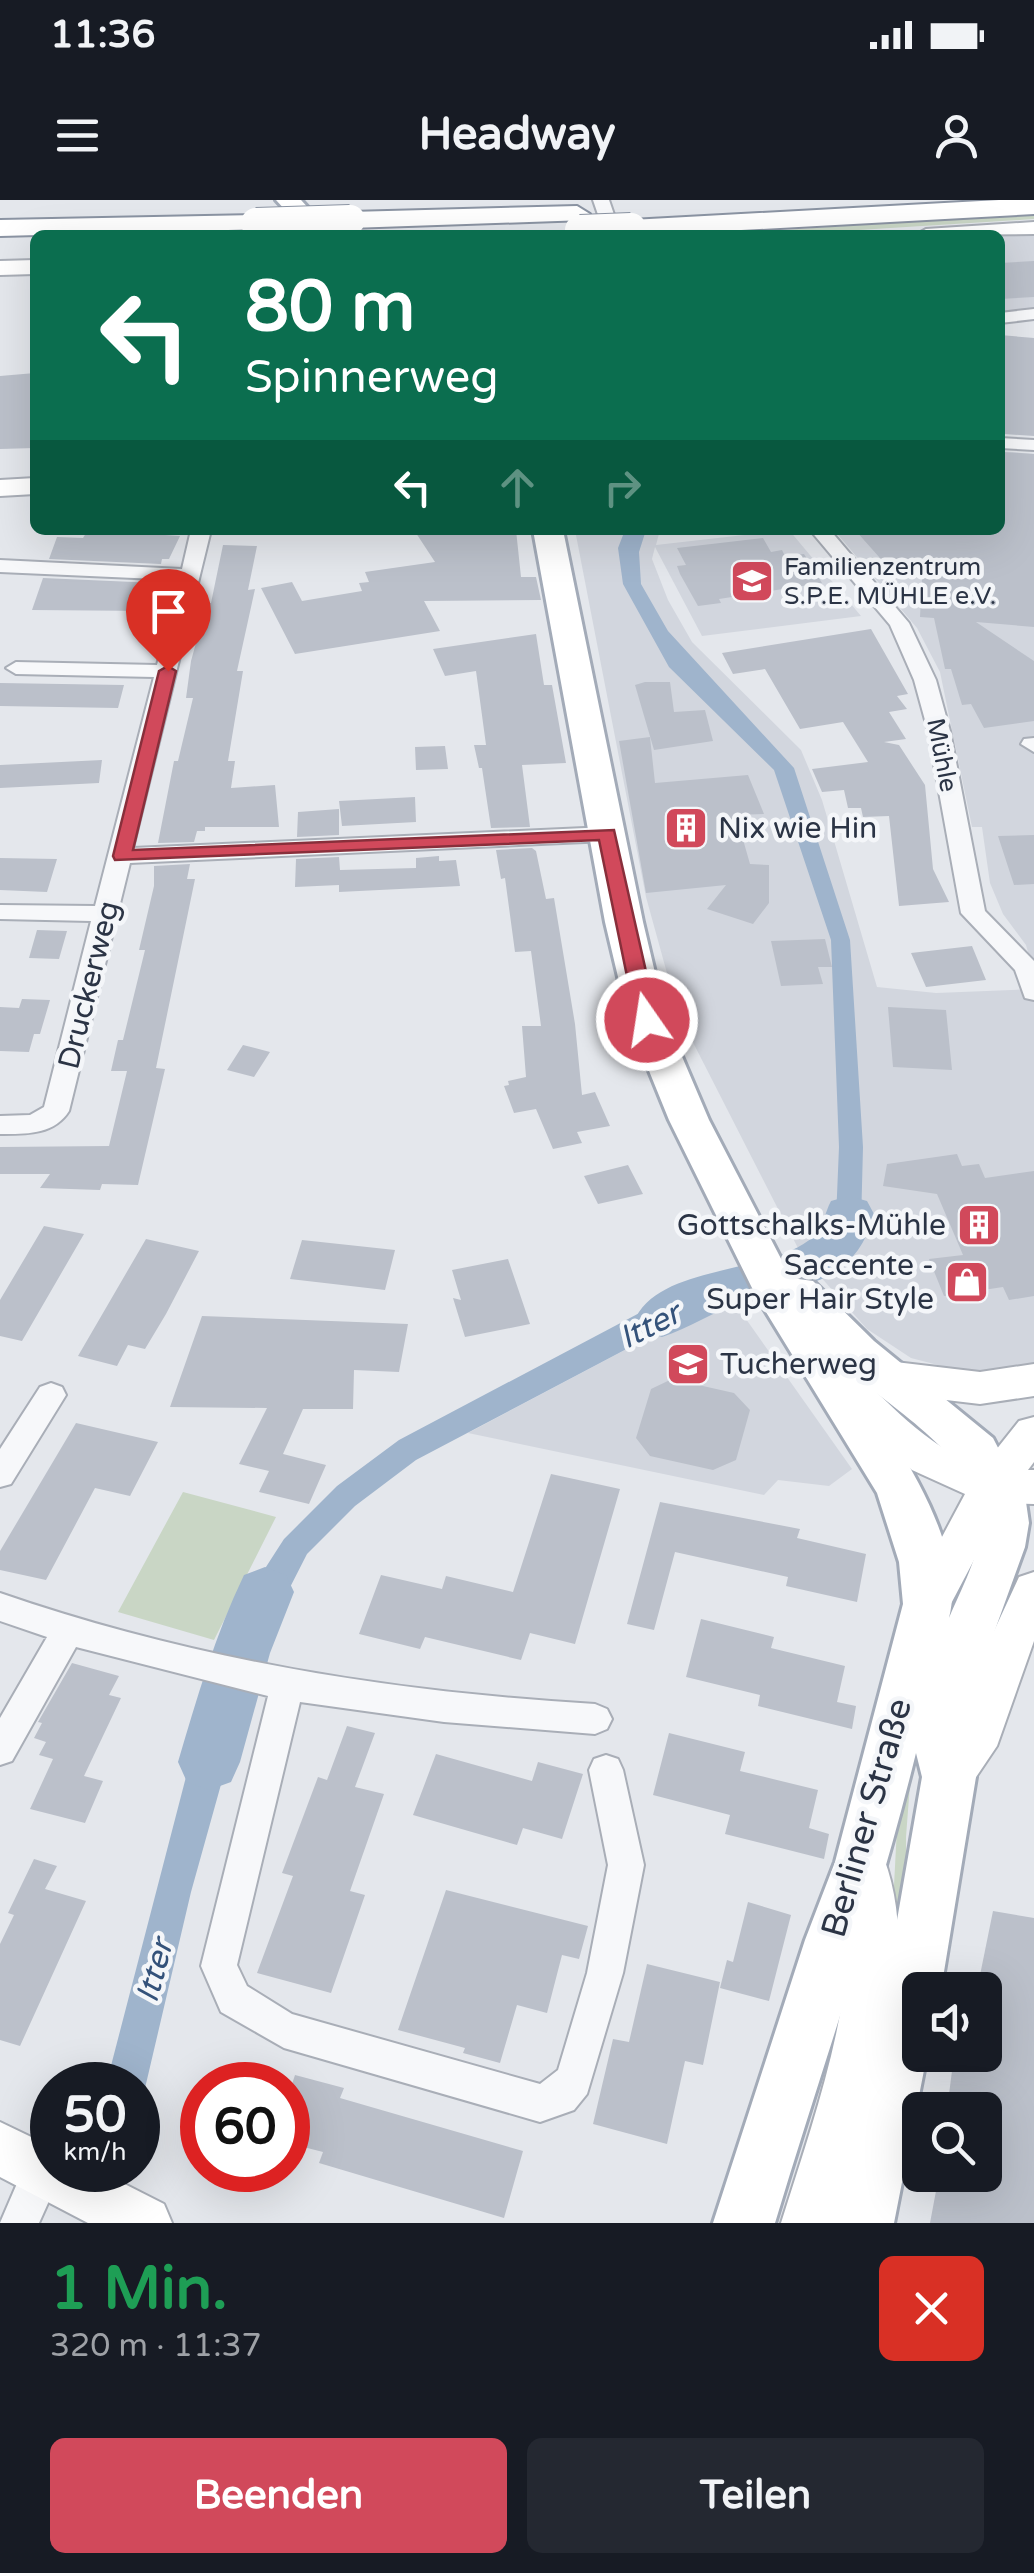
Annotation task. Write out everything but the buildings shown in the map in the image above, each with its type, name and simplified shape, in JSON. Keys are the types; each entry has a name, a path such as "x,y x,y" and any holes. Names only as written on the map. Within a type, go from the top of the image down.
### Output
{"highway":[{"path":"624,225 867,200"},
{"path":"0,228 350,220 624,225 1034,206"},
{"path":"460,230 578,222"},
{"path":"0,244 30,243"}],"main road":[{"path":"288,200 317,230"},
{"path":"1003,230 1034,228"},
{"path":"0,268 30,267"},
{"path":"0,488 30,486"},
{"path":"549,535 634,964 658,1051 689,1120 826,1370 899,1488 924,1562 928,1604"},
{"path":"777,1280 1014,1485"},
{"path":"826,1370 931,1464 957,1476 1014,1485"},
{"path":"887,1377 983,1389 1011,1388 1034,1380"},
{"name":"Berliner Straße","path":"744,2223 833,1940 862,1862 928,1604 964,1531 1014,1485 1034,1434"},
{"path":"863,2223 917,1966 949,1776 938,1741 962,1652 1003,1535 1002,1502 1014,1485"},
{"path":"949,1776 974,1746 997,1674 1034,1590"},
{"path":"808,2223 869,1997 876,1921 872,1884 862,1862"},
{"path":"82,2192 137,2219"}],"street":[{"path":"601,200 624,225"},
{"path":"1005,317 1034,314"},
{"path":"1005,443 1034,446"},
{"name":"Druckerweg","path":"0,1125 30,1126 48,1120 56,1111 199,535"},
{"name":"Mühle","path":"824,535 897,620 912,652 940,731 973,913 1026,967 1034,992"},
{"path":"0,566 189,575"},
{"path":"16,668 168,671"},
{"path":"122,856 608,834"},
{"path":"0,912 107,914"},
{"path":"0,1476 51,1395"},
{"path":"0,1607 67,1632 202,1669 276,1684 435,1706 596,1720"},
{"path":"0,1750 67,1632"},
{"path":"276,1684 219,1966 234,1999 284,2030 540,2103 560,2096 574,2081 606,1973 626,1865 606,1770"},
{"path":"19,2223 30,2192"}],"shaded area":[{"path":"1034,234 1034,309 1005,313 1005,236"},
{"path":"1005,451 1034,454 1034,973 1026,945 1003,914 990,883 982,827 972,827 940,672 917,628 838,535 1005,535"},
{"path":"576,535 659,535 656,545 745,535 793,535 861,616 702,636 655,547 652,559 668,600 692,642 801,750 822,800 877,987 936,993 1034,989 1034,1364 998,1372 957,1370 911,1358 867,1329 802,1256 678,1013 646,897"},
{"name":"Tucherweg","path":"729,1295 852,1469 829,1486 778,1480 764,1495 468,1433"}],"green space":[{"path":"1034,214 1034,219 859,230 781,230"},
{"path":"183,1492 276,1517 214,1640 118,1612"},
{"path":"971,1553 981,1554 912,1758 906,1908 826,2223 893,1905 899,1789 941,1621"}],"water":[{"path":"623,535 644,535 639,552 641,584 668,631 794,768 850,940 863,1147 861,1224 843,1262 815,1272 802,1256 824,1244 836,1219 839,1147 831,940 774,770 669,667 623,584 618,548"},
{"path":"715,1273 729,1295 416,1460 355,1506 307,1554 255,1656 224,1650 255,1584 284,1539 337,1486 399,1440"},
{"path":"207,1696 244,1702 191,1892 151,2062 112,2062"}],"waterway":[{"name":"Itter","path":"662,1317 719,1290 784,1273 819,1259 834,1248 844,1233 849,1214"},
{"name":"Itter","path":"209,1762 240,1653 265,1592"}],"place":[{"name":"Familienzentrum S.P.E. MÜHLE e.V.","path":"752,581"},
{"name":"Nix wie Hin","path":"686,828"},
{"name":"Gottschalks-Mühle","path":"979,1225"},
{"name":"Saccente - Super Hair Style","path":"967,1282"},
{"name":"Tucherweg","path":"688,1364"}],"route":[{"path":"168,671 122,856 608,834 647,1020"}]}
